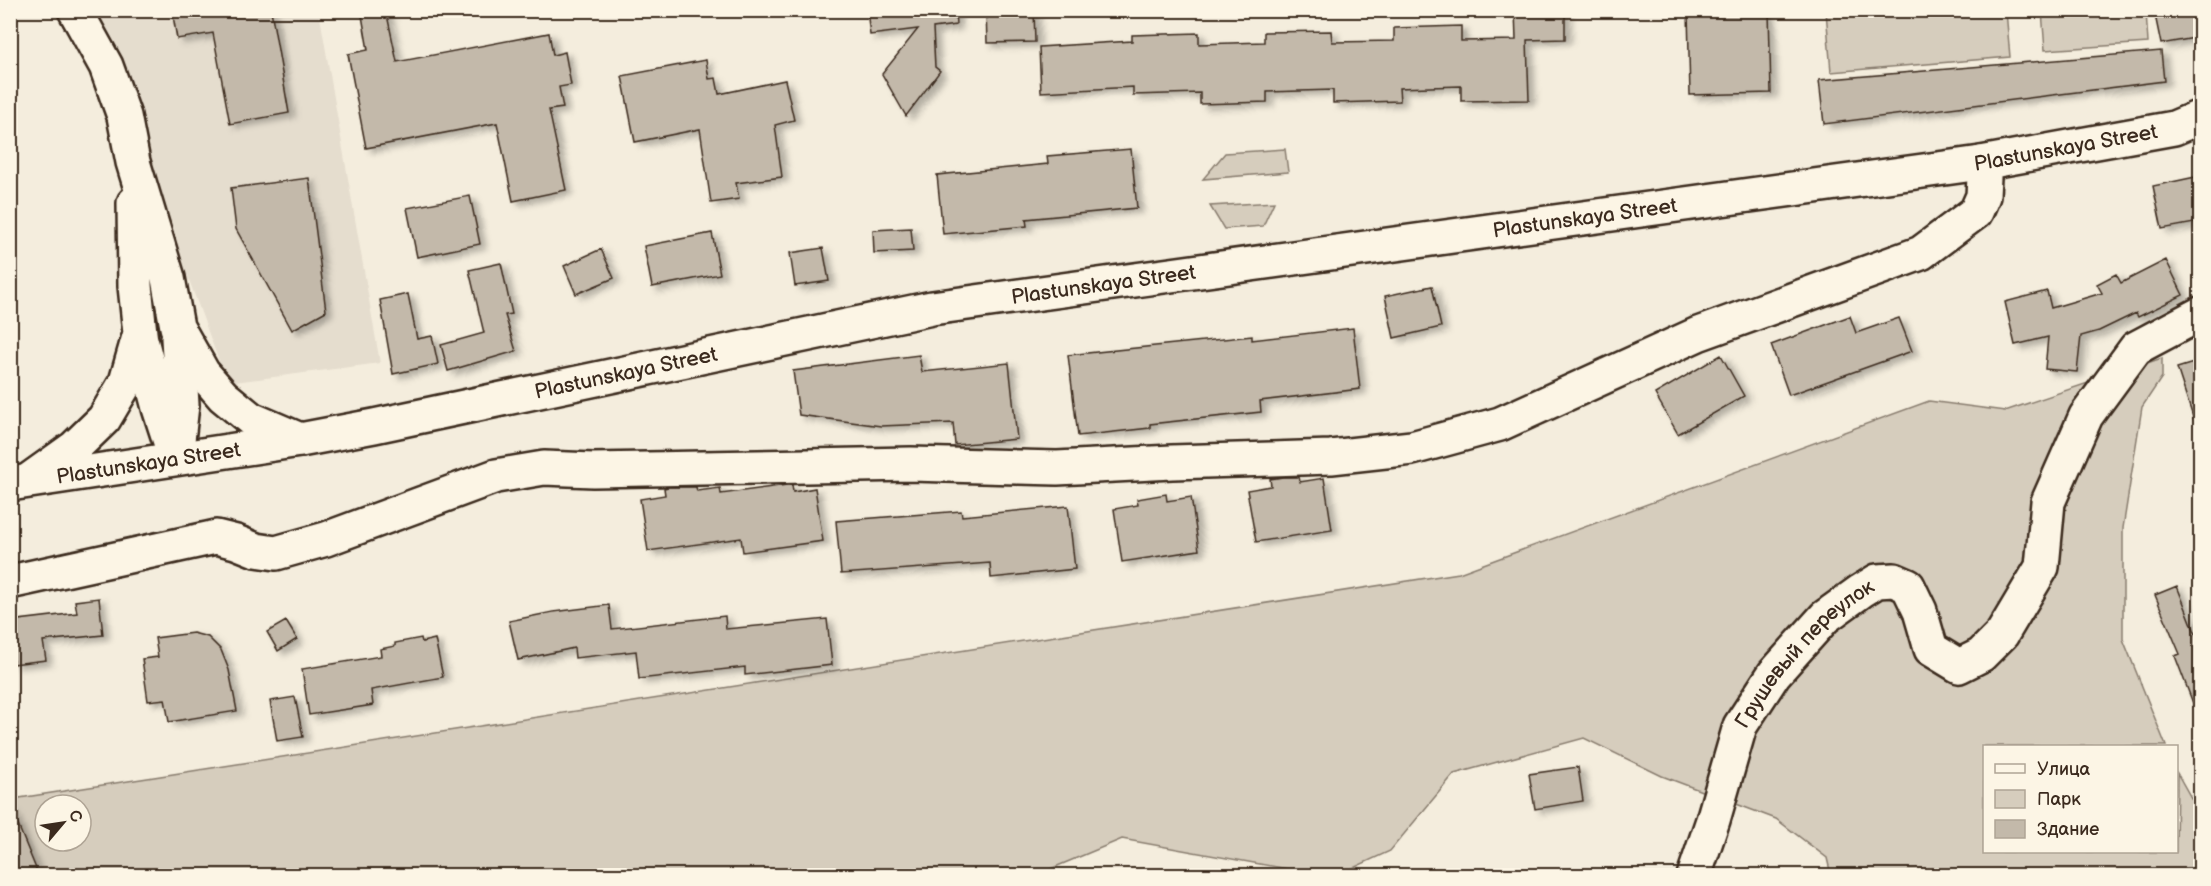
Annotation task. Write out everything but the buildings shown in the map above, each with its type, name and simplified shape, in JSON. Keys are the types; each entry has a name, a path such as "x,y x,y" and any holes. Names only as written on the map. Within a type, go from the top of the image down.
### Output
{"main road":[{"path":"75,10 106,66 124,116 133,162 168,278 177,327 182,405 176,458"},
{"name":"Plastunskaya Street","path":"19,483 300,440 932,308 1981,163 2174,128 2200,117"},
{"path":"133,162 135,286 140,333 159,408 176,458"},
{"path":"10,582 216,537 256,550 276,553 326,539 496,476 544,468 593,470 911,464 1057,468 1331,457 1412,448 1500,423 1698,334 1921,253 1976,212 1983,196 1981,163"},
{"name":"Грушевый переулок","path":"1694,876 1740,726 1774,674 1825,617 1877,581 1894,580 1908,586 1920,611 1930,649 1959,666 1981,655 2002,634 2042,567 2048,502 2086,416 2136,348 2200,314"},
{"path":"177,327 203,373 223,396 251,419 300,440"},
{"path":"19,483 74,448 104,419 126,381 140,333"}],"shaded area":[{"path":"82,11 319,11 380,363 227,383 150,174"}],"green space":[{"path":"1826,11 2006,11 2010,57 1831,72"},
{"path":"2042,11 2146,11 2148,43 2045,50"},
{"path":"1285,149 1288,172 1203,179 1225,153"},
{"path":"1274,202 1263,226 1224,229 1210,206"},
{"path":"2162,358 2162,377 2142,407 2123,528 2123,639 2166,745 1983,745 1983,853 2178,853 2178,775 2200,814 2200,875 1831,875 1827,858 1776,819 1662,776 1584,738 1454,774 1390,851 1338,875 1321,875 1122,839 1048,870 1040,876 11,876 10,802 13,799 33,796 33,853 93,853 93,793 51,793 1459,573 1929,401 2005,411"}]}
